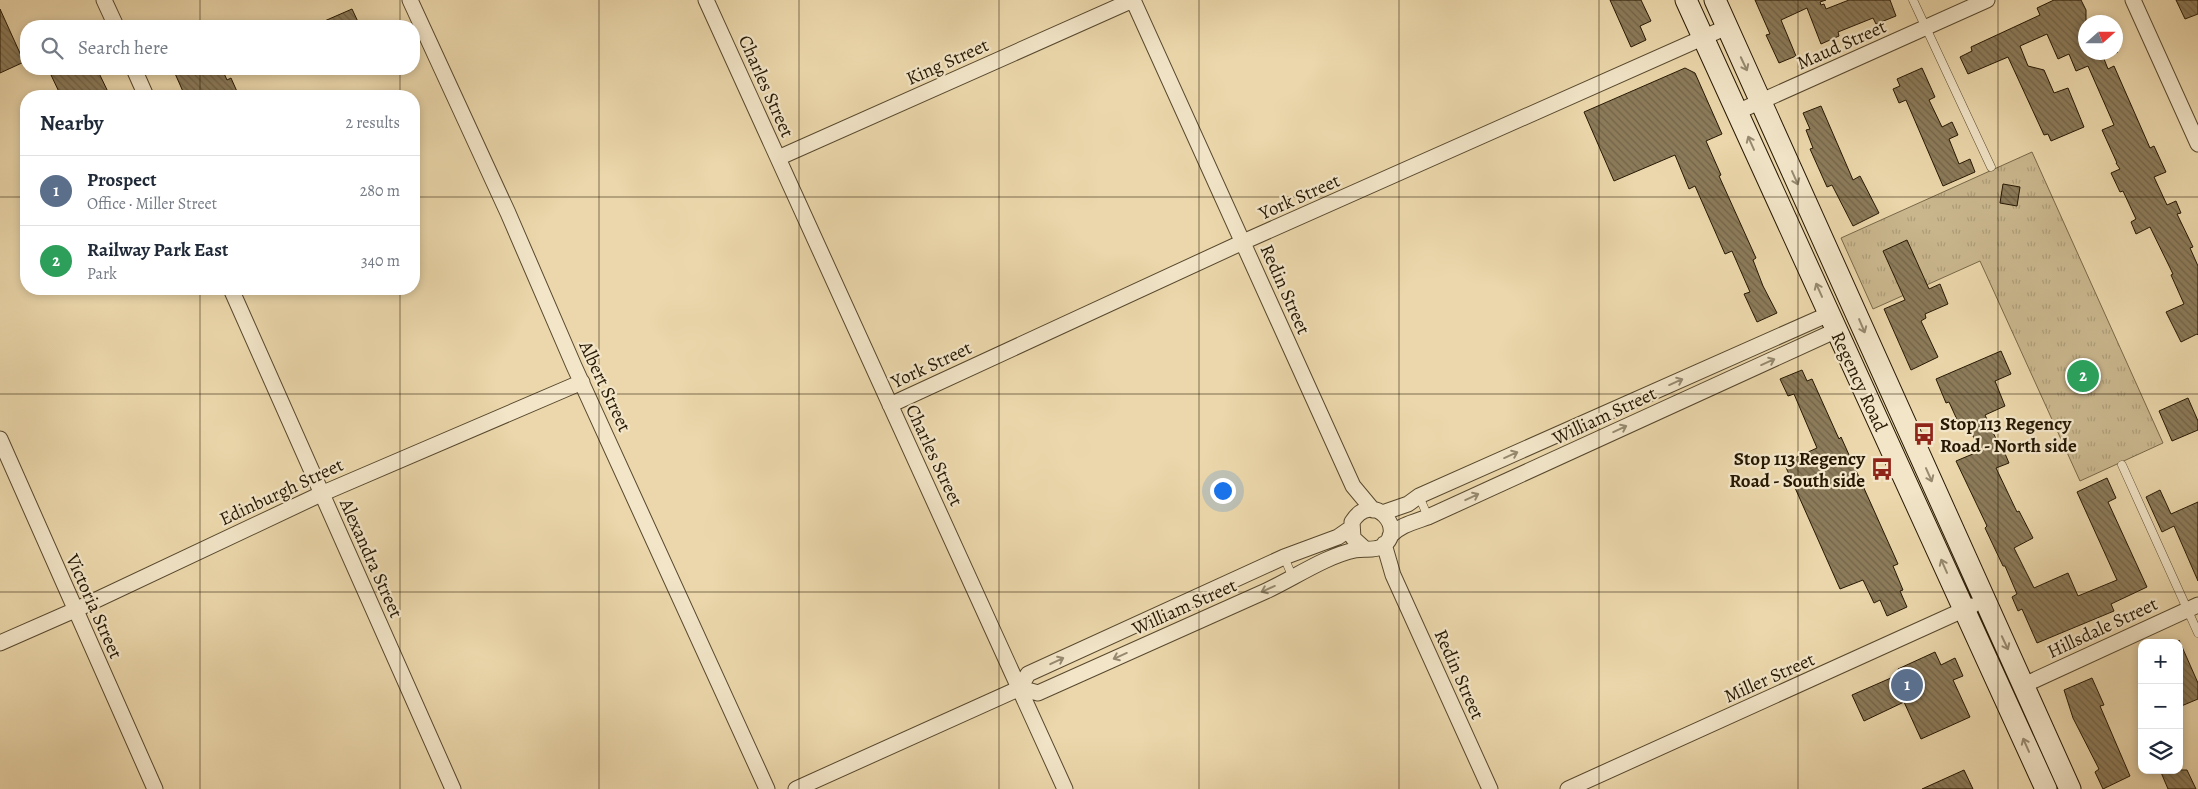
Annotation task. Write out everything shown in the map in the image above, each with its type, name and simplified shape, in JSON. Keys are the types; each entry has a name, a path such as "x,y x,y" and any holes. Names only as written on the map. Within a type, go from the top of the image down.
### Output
{"main road":[{"name":"Regency Road","path":"1686,0 2046,789"},
{"name":"Regency Road","path":"1714,0 2070,789"}],"street":[{"path":"104,0 113,20"},
{"name":"Albert Street","path":"410,0 419,20"},
{"name":"Charles Street","path":"706,0 1065,789"},
{"name":"King Street","path":"778,158 1133,0"},
{"name":"Redin Street","path":"1133,0 1353,486 1378,511"},
{"name":"Maud Street","path":"1738,112 1987,0"},
{"path":"2133,0 2198,144"},
{"name":"Albert Street","path":"420,22 768,789"},
{"name":"York Street","path":"890,405 1243,242 1726,27"},
{"path":"137,75 143,90"},
{"name":"Alexandra Street","path":"234,295 453,789"},
{"name":"William Street","path":"1378,511 1408,504 1418,496 1796,329 1833,322"},
{"name":"William Street","path":"796,789 1020,688 1028,674 1083,661 1293,578 1343,552 1377,545 1407,524 1428,517 1804,346 1833,322"},
{"name":"Edinburgh Street","path":"0,643 75,610 321,494 582,382"},
{"name":"Victoria Street","path":"0,439 155,789"},
{"name":"Redin Street","path":"1353,486 1353,522"},
{"path":"1366,510 1378,511 1390,523 1377,545 1353,538 1353,522 1366,510"},
{"name":"William Street","path":"1020,688 1038,693 1083,661 1284,557 1338,537 1353,522"},
{"name":"Redin Street","path":"1377,545 1490,789"},
{"name":"Miller Street","path":"1568,789 1985,600"},
{"name":"Hillsdale Street","path":"2024,685 2193,608"}],"lane":[{"path":"1913,0 1991,167"},
{"path":"1796,329 1804,346"},
{"path":"1737,355 1745,373"},
{"path":"2122,465 2193,608 2198,633"},
{"path":"1418,496 1428,517"},
{"path":"1284,557 1293,578"}],"green space":[{"path":"2032,152 2163,443 2080,481 1980,261 1873,309 1841,238"}],"building":[{"path":"1610,0 1641,0 1651,21 1640,26 1646,40 1631,47"},
{"path":"1755,0 1826,0 1820,2 1821,5 1824,4 1826,9 1849,0 1890,0 1896,16 1876,24 1873,18 1838,32 1839,36 1821,44 1807,8 1781,20 1796,56 1779,63 1766,35 1770,34"},
{"path":"2054,0 2081,0 2086,10 2086,15 2078,15 2078,60 2104,60 2108,69 2114,66 2150,148 2154,146 2166,172 2154,177 2167,205 2176,201 2181,213 2177,214 2193,247 2190,248 2198,266 2198,335 2181,342 2166,312 2184,304 2171,275 2173,274 2150,227 2136,234 2131,222 2136,219 2123,191 2120,192 2111,173 2120,169 2102,130 2114,125 2088,66 2076,71 2069,54 2058,59 2047,34 2020,46 2028,66 2044,70 2054,93 2068,88 2084,127 2051,141 2048,134 2044,135 2008,57 1968,74 1960,57 1972,51 1971,47 2040,15 2037,8"},
{"path":"2176,0 2198,0 2198,14 2185,19"},
{"path":"0,9 20,53 20,64 0,73"},
{"path":"352,9 357,20 327,20"},
{"path":"1685,68 1695,73 1722,134 1706,141 1721,175 1719,176 1756,258 1753,260 1763,286 1777,313 1757,322 1744,294 1750,292 1732,251 1725,254 1695,186 1689,189 1675,155 1614,181 1584,112"},
{"path":"1922,68 1935,97 1929,100 1942,127 1952,122 1958,135 1949,139 1959,164 1970,159 1975,172 1943,186 1906,100 1899,103 1893,89 1900,86 1897,79"},
{"path":"51,75 100,75 107,90 58,90"},
{"path":"176,75 225,75 227,80 231,78 236,90 182,90"},
{"path":"1821,106 1853,180 1860,176 1879,213 1853,226 1832,185 1827,187 1810,149 1813,148 1806,130 1810,129 1803,113"},
{"path":"2003,184 2020,187 2017,206 2000,203"},
{"path":"1907,240 1929,289 1940,284 1948,304 1925,314 1926,318 1921,321 1938,357 1911,370 1884,309 1905,300 1883,251"},
{"path":"2001,351 2011,374 1995,381 2005,406 1985,415 2009,463 1996,468 2017,512 2019,511 2033,538 2014,548 2034,588 2068,573 2078,596 2117,580 2077,492 2107,478 2116,498 2108,502 2147,587 2111,604 2114,611 2037,643 2022,609 2018,611 2012,597 2017,594 1985,528 1987,526 1956,461 1980,451 1966,421 1959,424 1949,402 1946,403 1936,379"},
{"path":"1802,370 1807,381 1812,379 1839,439 1841,437 1898,564 1893,566 1903,590 1900,591 1907,607 1887,616 1880,600 1874,603 1863,580 1840,589 1784,463 1817,448 1794,394 1788,396 1780,379"},
{"path":"2188,398 2198,421 2198,430 2172,441 2159,411"},
{"path":"2160,490 2171,514 2198,502 2198,581 2174,526 2162,532 2146,497"},
{"path":"2183,649 2198,683 2198,699 2183,705"},
{"path":"1935,652 1941,665 1955,658 1963,676 1953,680 1970,717 1921,739 1904,702 1864,721 1852,695 1900,674 1898,669"},
{"path":"2092,678 2104,705 2100,706 2130,776 2103,789 2095,772 2099,769 2073,718 2064,690"},
{"path":"1964,770 1973,789 1922,789"},
{"path":"2183,770 2187,770 2196,789 2168,789 2162,774 2183,774"}],"place":[{"name":"Railway Park East","path":"2083,376"},
{"name":"Stop 113 Regency Road - North side","path":"1924,434"},
{"name":"Stop 113 Regency Road - South side","path":"1882,469"},
{"name":"Prospect","path":"1907,685"}]}
